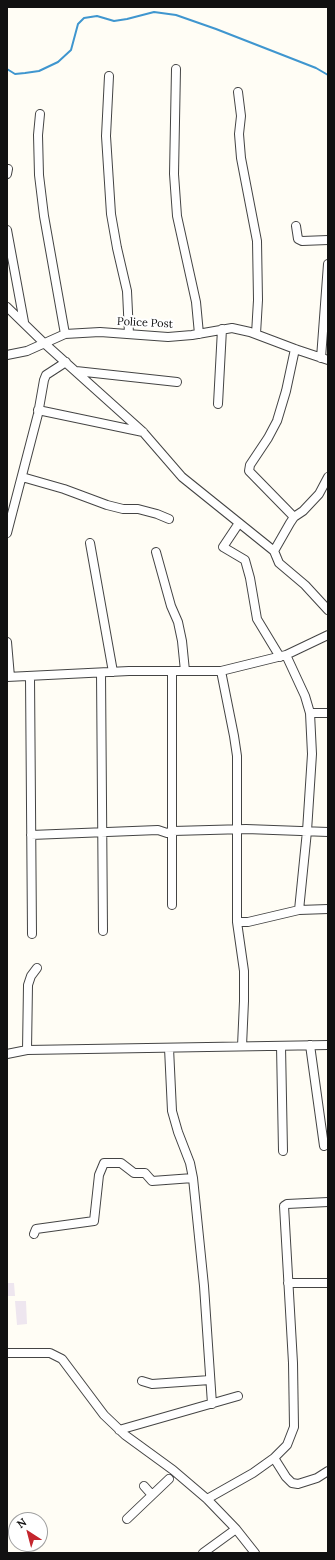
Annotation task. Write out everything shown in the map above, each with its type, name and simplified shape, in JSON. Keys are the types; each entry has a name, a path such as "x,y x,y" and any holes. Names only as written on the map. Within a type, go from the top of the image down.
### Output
{"street":[{"path":"176,69 174,174 177,216 196,302 199,334"},
{"path":"110,76 106,136 110,200 117,248 127,291 129,334"},
{"path":"238,92 241,116 239,134 241,158 257,241 258,300 256,334"},
{"path":"40,114 38,135 44,216 65,334"},
{"path":"296,226 298,239 302,241 328,240"},
{"path":"7,230 24,322"},
{"path":"325,359 328,264"},
{"path":"7,307 44,343 143,432 182,477 274,551 279,563 305,585 328,610"},
{"name":"Police Post","path":"7,355 27,351 65,334 100,332 168,337 199,334 232,328 256,334 325,359"},
{"path":"218,404 222,329"},
{"path":"294,518 249,471 250,465 268,438 276,420 286,391 295,349"},
{"path":"7,533 22,477 44,380 46,375 66,362"},
{"path":"76,371 177,382"},
{"path":"38,410 143,432"},
{"path":"22,477 64,489 107,505 123,509 138,509 169,519"},
{"path":"274,551 294,518 319,494 328,477"},
{"path":"239,522 223,547 244,560 250,578 257,619 283,656 305,696 310,713 312,754 307,831 299,910"},
{"path":"90,543 113,672"},
{"path":"156,552 171,606 178,622 182,641 185,671"},
{"path":"7,642 8,677 113,672 220,671 283,656 328,635"},
{"path":"220,671 237,756 237,922 244,971 242,1046"},
{"path":"172,672 172,905"},
{"path":"101,673 103,930"},
{"path":"30,676 32,934"},
{"path":"310,713 328,713"},
{"path":"31,835 158,830 167,832 237,830 328,832"},
{"path":"237,922 248,922 299,910 328,909"},
{"path":"27,1050 28,985 31,976 37,968"},
{"path":"310,1045 324,1146"},
{"path":"7,1054 27,1050 328,1045"},
{"path":"280,1046 283,1151"},
{"path":"169,1048 172,1111 190,1163 193,1178 204,1286 212,1404"},
{"path":"34,1234 36,1228 94,1221 99,1175 104,1163 121,1163 134,1174 145,1173 152,1181 193,1178"},
{"path":"207,1498 253,1473 274,1458 287,1445 294,1427 284,1206 288,1204 328,1202"},
{"path":"288,1283 328,1283"},
{"path":"7,1353 50,1353 62,1359 104,1415 119,1430 173,1470 207,1498 236,1529 255,1553"},
{"path":"142,1381 152,1384 210,1380"},
{"path":"119,1430 238,1396"},
{"path":"274,1458 286,1477 292,1483 298,1484 317,1478 328,1471"},
{"path":"127,1519 169,1479"},
{"path":"144,1486 152,1495"},
{"path":"203,1553 236,1529"}],"shaded area":[{"path":"7,1283 14,1283 15,1296 7,1296"},
{"path":"15,1301 26,1301 27,1324 17,1325"}],"waterway":[{"path":"7,69 15,74 25,73 39,71 58,62 71,50 78,24 84,18 97,16 114,21 154,12 176,15 216,29 316,68 328,75"}]}
